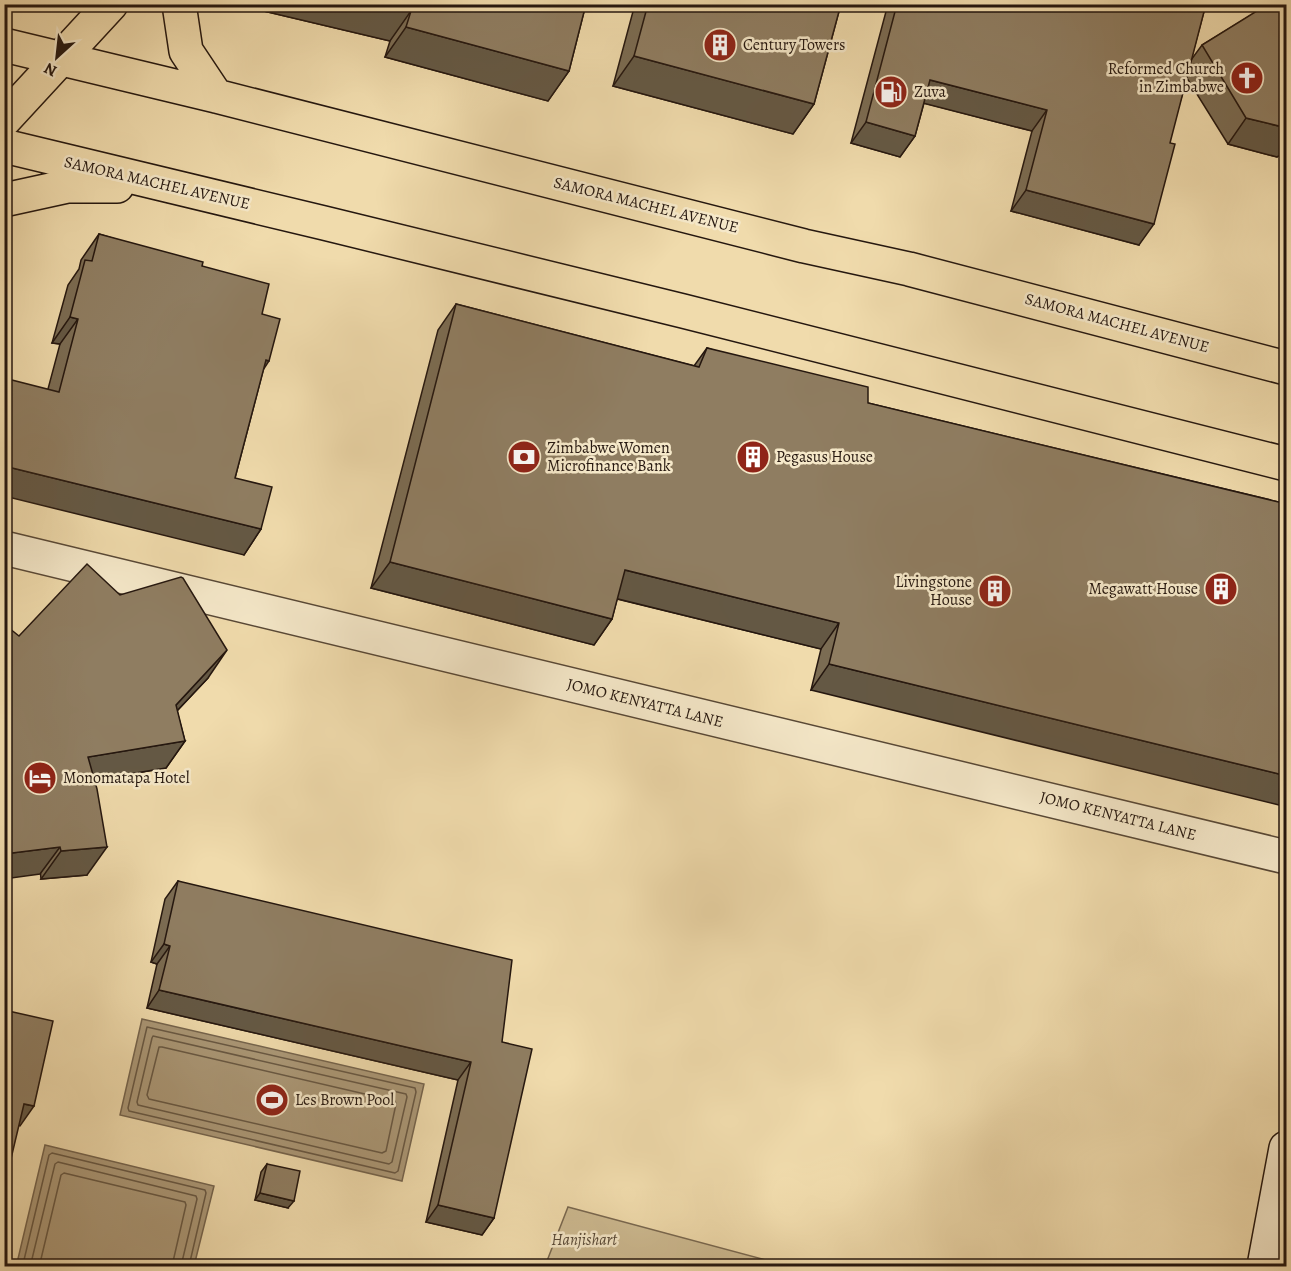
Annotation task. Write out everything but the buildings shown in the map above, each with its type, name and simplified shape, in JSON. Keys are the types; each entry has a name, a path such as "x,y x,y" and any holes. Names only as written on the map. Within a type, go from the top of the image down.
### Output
{"main road":[{"path":"4,120 111,4"},
{"path":"179,4 186,51 216,96"},
{"name":"SAMORA MACHEL AVENUE","path":"4,45 216,96 804,246 909,269 1287,368"},
{"name":"SAMORA MACHEL AVENUE","path":"4,146 324,222 1287,464"},
{"path":"4,200 68,186 166,186"}],"street":[{"name":"JOMO KENYATTA LANE","path":"4,548 1287,857"},
{"path":"1264,1266 1287,1148"}],"green space":[{"name":"Hanjishart","path":"568,1207 788,1266 545,1266"}],"water":[{"name":"Les Brown Pool","path":"142,1019 424,1084 402,1181 120,1115"},
{"path":"45,1145 214,1186 194,1266 30,1266 17,1263"}],"place":[{"name":"Century Towers","path":"720,45"},
{"name":"Reformed Church in Zimbabwe","path":"1247,78"},
{"name":"Zuva","path":"891,92"},
{"name":"Zimbabwe Women Microfinance Bank","path":"524,457"},
{"name":"Pegasus House","path":"753,457"},
{"name":"Megawatt House","path":"1221,589"},
{"name":"Livingstone House","path":"995,591"},
{"name":"Monomatapa Hotel","path":"40,778"},
{"name":"Les Brown Pool","path":"272,1100"}]}
